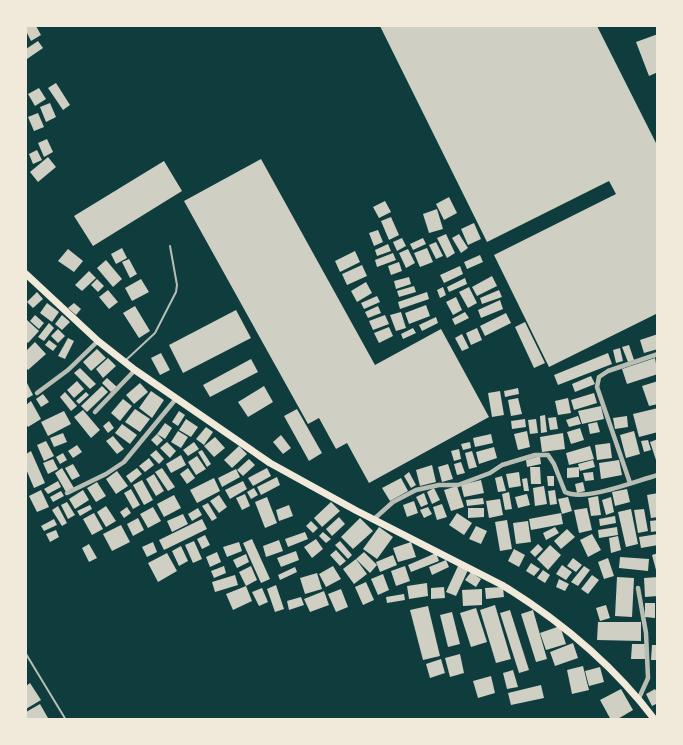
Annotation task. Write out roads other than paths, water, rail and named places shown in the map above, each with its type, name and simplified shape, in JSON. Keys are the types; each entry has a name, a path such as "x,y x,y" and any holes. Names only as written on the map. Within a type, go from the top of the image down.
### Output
{"main road":[{"path":"27,278 124,362 175,400 270,463 525,599 576,639 639,698 655,720"}],"street":[{"path":"37,393 68,370 98,340"},
{"path":"630,483 597,387 599,377 608,371 656,355 657,362"},
{"path":"95,412 135,370"},
{"path":"67,494 124,462 175,400"},
{"path":"373,519 393,502 416,490 439,485 458,485 490,473 502,465 535,455 548,455 565,492 572,495 589,494 657,475"},
{"path":"638,588 646,633 648,678 639,698"}],"lane":[{"path":"124,362 155,333 176,292 177,285 170,246"},
{"path":"26,654 66,720"},
{"path":"26,665 30,662"}]}
